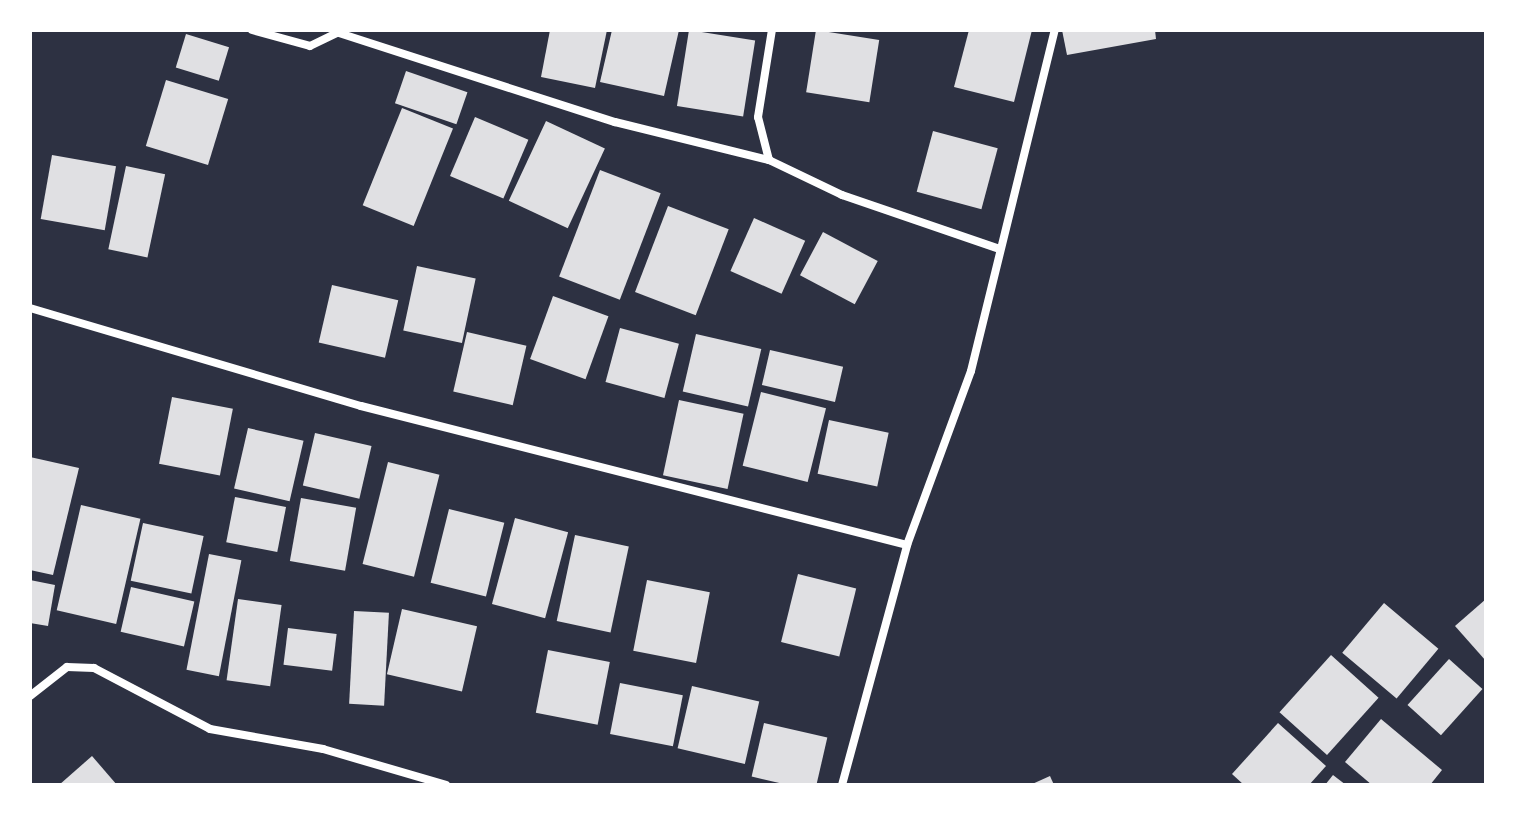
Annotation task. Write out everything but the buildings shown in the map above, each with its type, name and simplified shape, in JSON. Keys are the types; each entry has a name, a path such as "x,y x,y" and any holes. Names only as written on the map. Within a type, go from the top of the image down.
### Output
{"street":[{"path":"252,30 310,46 341,31 615,122 769,160 842,195 1000,249"},
{"path":"769,160 758,117 772,30"},
{"path":"842,785 907,545 971,371 1055,30"},
{"path":"30,308 361,406 907,545"},
{"path":"30,696 67,667 94,668 210,729 323,749 446,785"}]}
